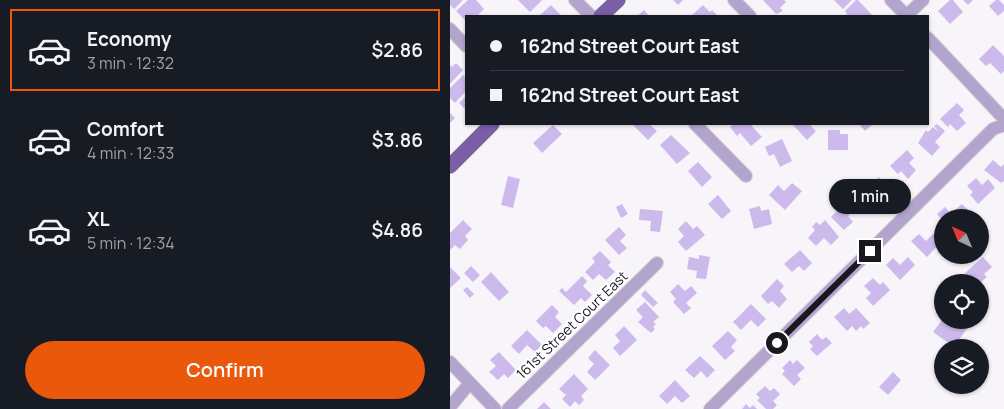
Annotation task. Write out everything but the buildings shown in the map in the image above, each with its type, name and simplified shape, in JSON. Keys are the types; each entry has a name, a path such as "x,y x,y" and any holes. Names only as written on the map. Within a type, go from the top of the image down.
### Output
{"main road":[{"path":"602,15 618,0"},
{"path":"450,166 491,125"}],"street":[{"path":"575,0 590,15"},
{"path":"734,0 749,15"},
{"path":"891,0 906,15"},
{"path":"908,15 923,0"},
{"path":"450,29 465,45"},
{"path":"929,39 1004,118"},
{"path":"696,125 746,176"},
{"path":"710,409 993,130 1004,125"},
{"name":"161st Street Court East","path":"508,409 657,263"},
{"path":"450,362 495,409"},
{"path":"450,406 469,384"}],"route":[{"path":"777,343 870,251"}]}
